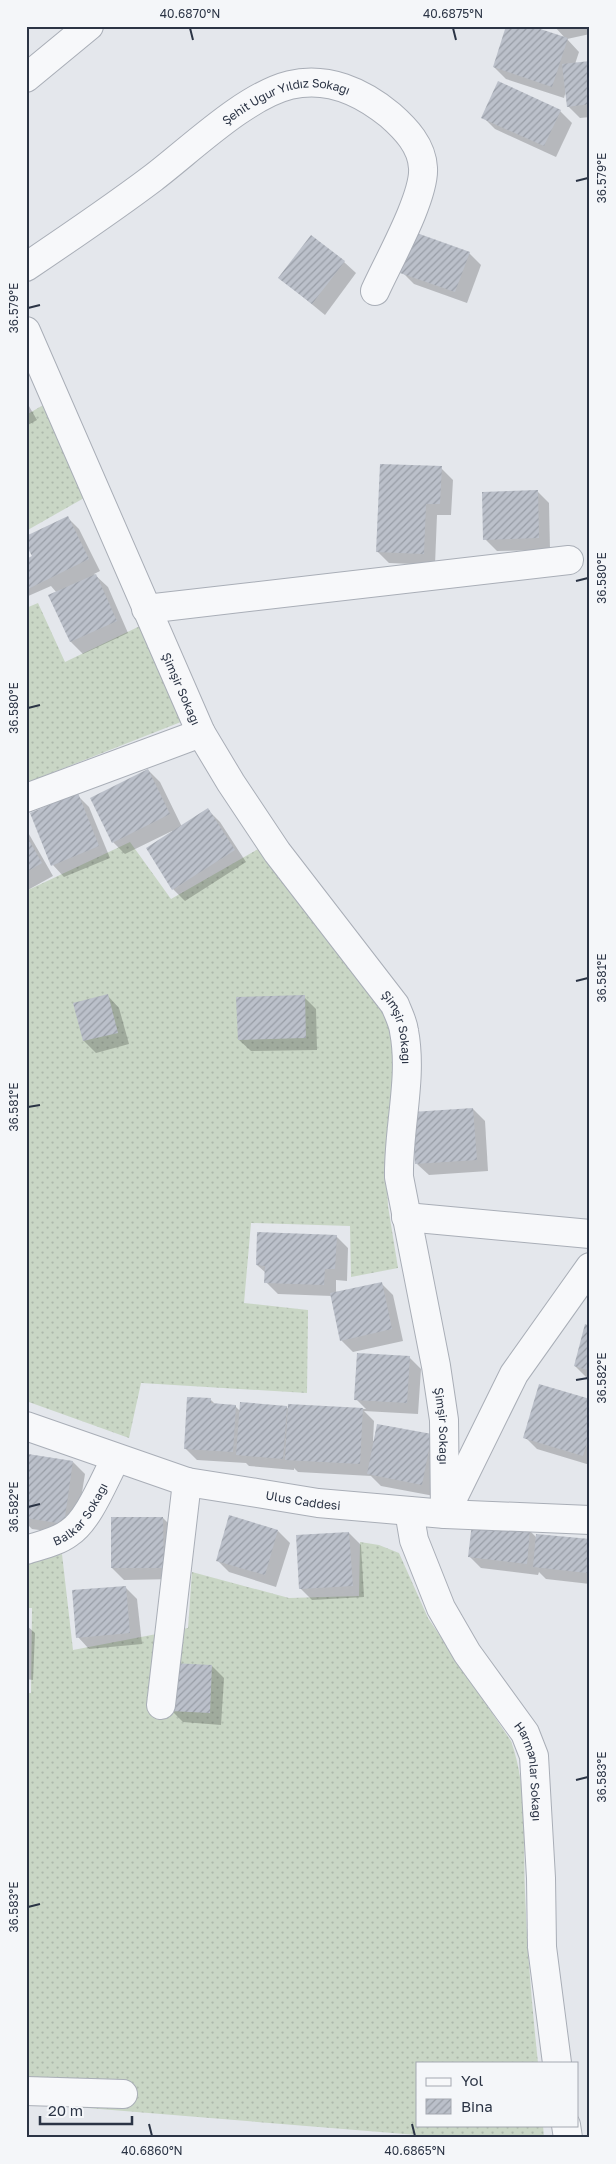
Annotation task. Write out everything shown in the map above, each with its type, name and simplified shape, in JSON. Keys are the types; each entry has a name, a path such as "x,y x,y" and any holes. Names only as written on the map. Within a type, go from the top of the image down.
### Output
{"street":[{"path":"26,78 89,26"},
{"name":"Şehit Uğur Yıldız Sokağı","path":"26,267 153,178 234,115 273,91 289,85 306,82 350,89 374,102 403,127 418,147 423,168 415,204 376,291"},
{"name":"Şimşir Sokağı","path":"26,331 201,733 231,783 277,852 395,1005 404,1029 407,1057 398,1148 399,1177 436,1366 444,1420 445,1514"},
{"path":"146,609 569,560"},
{"path":"26,798 201,733"},
{"path":"406,1218 590,1234"},
{"path":"445,1514 514,1374 590,1268"},
{"name":"Ulus Caddesi","path":"26,1426 187,1482 318,1503 445,1514 590,1520"},
{"name":"Balkar Sokağı","path":"26,1550 56,1540 70,1533 81,1523 116,1458"},
{"path":"161,1705 187,1482"},
{"name":"Harmanlar Sokağı","path":"409,1511 414,1540 424,1571 441,1608 467,1653 525,1734 534,1756 541,1878 542,1947 557,2062"},
{"path":"26,2090 123,2094"}],"green space":[{"path":"45,404 84,498 26,531 26,415"},
{"path":"38,603 65,662 140,626 186,720 26,783 26,608"},
{"path":"130,842 171,899 258,849 379,1005 391,1025 395,1072 388,1120 386,1167 388,1206 398,1268 351,1277 350,1226 251,1223 244,1303 308,1310 307,1393 141,1383 129,1438 26,1401 26,891"},
{"path":"360,1542 379,1545 399,1553 428,1618 511,1741 520,1777 524,1815 527,1935 538,2062 416,2062 416,2126 543,2126 544,2138 454,2138 26,2103 26,1693 31,1693 32,1608 26,1608 26,1564 62,1554 73,1650 188,1628 192,1572 289,1598 359,1596"}],"building":[{"path":"506,26 531,26 568,38 552,87 493,67"},
{"path":"590,61 590,104 567,107 562,64"},
{"path":"498,81 561,110 544,146 481,118"},
{"path":"414,232 470,252 455,292 400,273"},
{"path":"311,235 345,261 312,304 278,278"},
{"path":"380,464 442,466 440,504 426,504 424,554 376,552"},
{"path":"538,490 539,538 483,540 482,492"},
{"path":"68,516 89,559 26,590 26,559 32,556 26,545 26,536"},
{"path":"96,574 117,621 70,642 48,595"},
{"path":"148,769 170,814 112,843 90,798"},
{"path":"78,793 99,846 51,866 30,813"},
{"path":"208,808 235,850 172,890 146,848"},
{"path":"26,835 42,863 26,872"},
{"path":"108,994 118,1033 83,1041 73,1003"},
{"path":"305,995 306,1038 238,1040 236,997"},
{"path":"473,1108 477,1160 415,1164 412,1112"},
{"path":"257,1232 337,1235 335,1269 325,1269 324,1285 264,1283 265,1266 256,1265"},
{"path":"382,1282 392,1329 340,1341 330,1293"},
{"path":"585,1324 590,1326 590,1371 574,1366"},
{"path":"357,1353 410,1356 407,1403 354,1400"},
{"path":"539,1384 590,1399 590,1433 583,1456 523,1438"},
{"path":"187,1397 211,1398 211,1403 236,1405 233,1452 184,1449"},
{"path":"240,1402 287,1406 283,1459 236,1455"},
{"path":"288,1404 363,1408 360,1464 285,1460"},
{"path":"377,1424 432,1434 422,1485 367,1474"},
{"path":"28,1454 73,1461 64,1524 26,1518"},
{"path":"229,1515 278,1530 265,1575 216,1561"},
{"path":"111,1517 163,1517 164,1568 111,1568"},
{"path":"472,1523 530,1530 527,1564 468,1557"},
{"path":"349,1532 353,1586 299,1589 296,1535"},
{"path":"536,1534 590,1539 587,1573 533,1567"},
{"path":"126,1586 130,1633 76,1638 72,1590"},
{"path":"172,1663 212,1665 210,1713 170,1711"}]}
